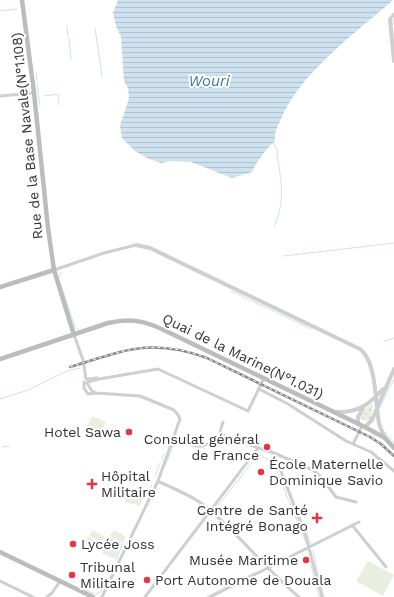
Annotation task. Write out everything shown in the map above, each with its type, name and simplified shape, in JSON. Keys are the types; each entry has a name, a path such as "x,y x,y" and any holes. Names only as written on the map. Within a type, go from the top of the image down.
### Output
{"main road":[{"name":"Rue de la Base Navale(N°1.108)","path":"22,0 54,270"},
{"path":"0,287 54,270 74,335"},
{"name":"Quai de la Marine(N°1.031)","path":"0,359 113,322 131,320 139,321 165,330 362,425 385,438 394,448"},
{"path":"0,552 93,597"}],"street":[{"path":"394,14 390,18 394,61"},
{"path":"0,96 34,93"},
{"path":"54,270 104,253 136,245 150,248 360,349 368,357 376,398 379,425 385,438"},
{"path":"74,335 83,360 86,381 92,391 96,393"},
{"path":"86,381 158,369 248,411 264,378"},
{"path":"353,444 362,425 372,420 394,369"},
{"path":"86,381 84,388 86,393 91,395 96,393 140,396 174,410 180,419 158,481 102,597"},
{"path":"333,412 355,411 376,398 386,386"},
{"path":"259,389 288,404 346,441 371,452 394,471"},
{"path":"362,425 359,414 364,406"},
{"path":"222,422 220,432 226,437 274,453 313,470 336,497 356,502"},
{"path":"173,440 196,446 202,446 226,437"},
{"path":"145,597 258,448"},
{"path":"274,453 309,548 322,597"},
{"path":"158,481 195,499 211,510 299,597"},
{"path":"210,597 359,522"},
{"path":"352,526 386,567"},
{"path":"0,580 33,597"},
{"path":"47,597 52,593 60,581"}],"green space":[{"path":"371,404 373,404 373,406 371,418 367,421 362,420 360,415"},
{"path":"92,416 106,422 99,437 85,431"},
{"path":"127,493 143,497 140,506 125,502"},
{"path":"92,530 105,537 102,543 89,536"},
{"path":"114,530 126,537 123,543 110,536"},
{"path":"88,537 101,544 98,550 85,543"},
{"path":"110,537 123,544 120,550 107,543"},
{"path":"106,544 119,551 115,559 102,553"},
{"path":"368,561 394,575 383,596 356,581"}],"water":[{"name":"Wouri","path":"118,0 393,0 346,40 315,70 289,103 277,128 275,141 262,155 252,172 232,178 191,162 171,161 161,163 149,159 135,151 122,138 120,126 129,98 128,88 124,81 121,37 116,26 113,13"}],"waterway":[{"path":"0,11 17,9"},
{"path":"393,19 394,25"},
{"path":"67,26 68,36"},
{"path":"95,28 102,76"},
{"path":"69,38 71,59"},
{"path":"36,72 37,81"},
{"path":"37,84 40,106"},
{"path":"44,96 58,94 59,105"},
{"path":"273,143 277,149 282,194 280,210 274,226"},
{"path":"284,256 394,243"},
{"path":"59,278 61,272"},
{"path":"60,282 75,327 78,330"},
{"path":"231,291 311,329"},
{"path":"384,341 394,338"},
{"path":"0,399 28,390 67,371 80,368"},
{"path":"379,409 394,379"},
{"path":"385,432 394,443"},
{"path":"221,442 232,446"},
{"path":"2,447 9,446"},
{"path":"165,466 173,446"},
{"path":"162,460 164,454"},
{"path":"260,455 273,462 307,545"},
{"path":"214,511 257,456"},
{"path":"155,476 160,463"},
{"path":"159,483 167,487"},
{"path":"287,484 311,544"},
{"path":"149,490 152,485"},
{"path":"170,488 192,499"},
{"path":"201,505 208,511"},
{"path":"116,560 123,544"},
{"path":"313,550 319,579"},
{"path":"309,557 319,597"},
{"path":"110,572 113,565"},
{"path":"206,597 256,572"},
{"path":"83,589 95,594 101,592 108,577"},
{"path":"321,585 324,597"}],"railway":[{"path":"70,367 106,356 137,349 153,347 169,348 187,352 207,358 370,437 381,444 394,456"}],"place":[{"name":"Hotel Sawa","path":"129,432"},
{"name":"Consulat général de France","path":"267,447"},
{"name":"École Maternelle Dominique Savio","path":"261,472"},
{"name":"Hôpital Militaire","path":"92,484"},
{"name":"Centre de Santé Intégré Bonago","path":"317,518"},
{"name":"Lycée Joss","path":"73,544"},
{"name":"Musée Maritime","path":"306,560"},
{"name":"Tribunal Militaire","path":"72,575"},
{"name":"Port Autonome de Douala","path":"147,580"}]}
